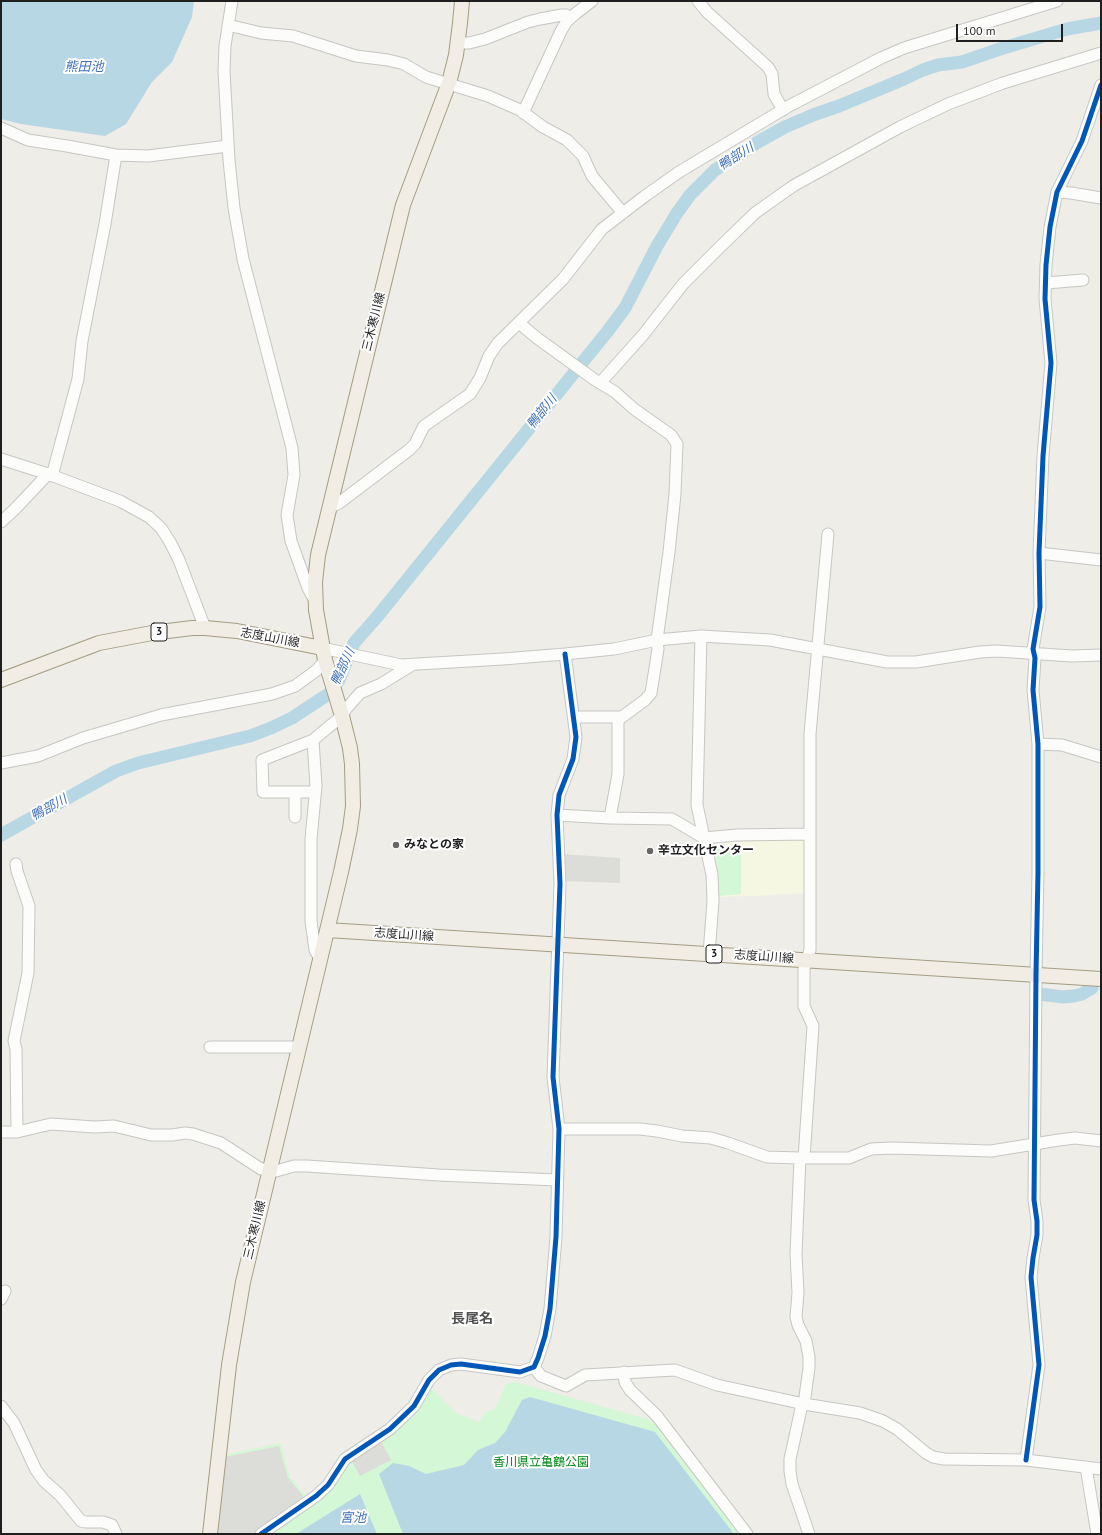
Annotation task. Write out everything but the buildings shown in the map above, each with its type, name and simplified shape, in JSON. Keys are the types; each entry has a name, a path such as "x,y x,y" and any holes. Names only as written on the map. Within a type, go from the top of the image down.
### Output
{"main road":[{"name":"三木寒川線","path":"324,657 315,601 318,555 403,205 449,83 458,43 462,1"},
{"name":"志度山川線","path":"1,680 99,643 152,633 205,628 237,631 324,657"},
{"path":"324,657 342,714 352,764 353,806 341,872 327,930"},
{"name":"三木寒川線","path":"210,1534 229,1365 243,1282 327,930"},
{"name":"志度山川線","path":"327,930 1101,978"}],"street":[{"path":"232,1 225,46 224,71 228,146 234,208 243,259 292,448 294,475 287,515 291,542 308,588 315,601"},
{"path":"523,113 561,30 570,18 592,1"},
{"path":"698,1 707,12 768,67 772,74 774,94 782,110"},
{"path":"329,506 336,505 409,450 415,444 424,426 470,394 476,386 493,350 564,279 602,229 679,172 782,110 881,58 904,48 1057,1"},
{"path":"458,43 469,43 486,39 528,22 540,19 562,15 566,15 570,18"},
{"path":"228,25 261,33 300,37 356,56 388,60 404,64 426,77 488,96 523,113 543,127 567,140 583,156 592,176 623,212"},
{"path":"597,381 642,335 684,284 719,248 755,213 793,186 894,130 948,104 1003,83 1101,53"},
{"path":"1026,1460 1039,1365 1031,1277 1037,1235 1037,1220 1034,1200 1038,872 1038,744 1033,690 1035,658 1032,649 1040,607 1039,554 1044,429 1051,363 1045,299 1046,266 1050,227 1057,192 1082,141 1101,85"},
{"path":"1,128 28,140 60,144 116,155 148,156 228,146"},
{"path":"1,522 50,475 78,379 82,341 105,224 116,155"},
{"path":"1057,192 1101,198"},
{"path":"1046,283 1083,280"},
{"path":"519,323 558,353 615,392 634,409 671,435 677,444 675,494 669,552 657,640 658,649 651,693 618,720 618,774 610,818"},
{"path":"1,459 50,475 120,501 149,517 161,528 170,542 179,560 205,628"},
{"path":"809,1534 792,1484 790,1458 801,1409 804,1404 809,1368 809,1357 806,1341 798,1325 796,1317 798,1294 796,1246 813,1026 804,1006 804,969 810,950 810,734 828,534"},
{"path":"1039,554 1101,560"},
{"path":"701,636 697,805 712,882 713,900 709,954"},
{"path":"1,763 38,756 83,738 161,715 272,694 294,686 317,670 324,657 336,651 401,665 413,665 565,654 614,648 657,640 701,636 770,640 887,662 916,662 980,652 997,651 1072,656 1101,656"},
{"path":"534,1367 545,1336 550,1309 556,1237 559,1129 553,1077 560,884 557,814 559,795 573,759 576,736 565,654"},
{"path":"311,792 263,792 262,760 313,740 342,714 360,693 381,684 413,665"},
{"path":"574,717 620,717"},
{"path":"313,740 316,799 311,839 311,921 315,950 320,959"},
{"path":"1038,744 1062,745 1101,757"},
{"path":"295,792 296,817"},
{"path":"557,814 610,818 672,819 704,838 737,835 809,834"},
{"path":"16,864 29,906 28,973 14,1041 16,1049 17,1132"},
{"path":"210,1047 300,1047"},
{"path":"1,1132 17,1132 51,1124 95,1128 114,1126 151,1135 172,1135 185,1133 194,1134 221,1143 261,1169 276,1171 294,1166 307,1166 557,1180"},
{"path":"559,1129 640,1129 657,1131 682,1136 711,1138 767,1157 802,1158 849,1158 871,1148 991,1151 1075,1138 1101,1141"},
{"path":"261,1534 320,1493 328,1485 345,1459 390,1430 414,1406 429,1380 439,1370 451,1365 461,1364 520,1372 534,1367"},
{"path":"534,1367 541,1376 566,1386 585,1375 675,1370 717,1386 804,1404 852,1411 883,1421 897,1429 933,1457 944,1459 1026,1460 1101,1469"},
{"path":"624,1372 625,1382 630,1390 657,1416 747,1534"},
{"path":"1,1406 14,1423 36,1470 44,1481 60,1495 81,1521 103,1522 112,1525 116,1534"},
{"path":"1086,1467 1097,1534"}],"shaded area":[{"path":"804,836 805,893 714,897 709,839"},
{"path":"561,854 620,858 620,883 562,881"},
{"path":"381,1441 391,1460 360,1476 350,1458"},
{"path":"279,1446 288,1478 304,1497 312,1499 267,1534 217,1534 225,1457"}],"green space":[{"path":"741,844 741,894 719,896 718,874 712,847"},
{"name":"香川県立亀鶴公園","path":"515,1382 654,1421 748,1534 215,1534 223,1455 281,1443 290,1477 307,1497 320,1494 347,1457 390,1433 432,1389 456,1413 479,1422 486,1412 495,1409 506,1384"}],"water":[{"name":"熊田池","path":"1,1 194,1 192,17 172,62 152,82 126,124 105,136 21,124 1,119"},
{"name":"宮池","path":"530,1397 655,1432 734,1534 403,1534 379,1474 393,1463 409,1466 426,1474 464,1465 478,1450 495,1443 505,1432 522,1400"},
{"name":"宮池","path":"360,1494 377,1534 296,1534"}],"waterway":[{"name":"鴨部川","path":"1,835 116,771 138,763 250,736 292,718 330,693 339,680 354,643 377,617 607,332 625,308 657,246 677,213 690,195 715,170 758,142 785,127 839,106 923,70 938,65 962,62 1067,29 1101,23"},
{"path":"1039,994 1063,997 1074,996 1082,994 1092,988"}],"cycle path":[{"path":"1026,1460 1039,1365 1031,1277 1037,1235 1034,1200 1038,744 1033,690 1035,658 1033,649 1040,607 1039,553 1043,456 1051,363 1045,299 1046,265 1050,227 1057,192 1082,141 1101,85"},
{"path":"261,1534 316,1496 328,1485 345,1459 390,1429 414,1406 429,1380 439,1370 451,1365 461,1364 520,1372 534,1367 538,1358 545,1336 550,1309 556,1237 559,1129 553,1077 560,884 557,815 559,795 573,759 576,737 565,654"}],"place":[{"name":"みなとの家","path":"396,845"},
{"name":"辛立文化センター","path":"650,851"}],"district":[{"name":"長尾名","path":"472,1319"}]}
